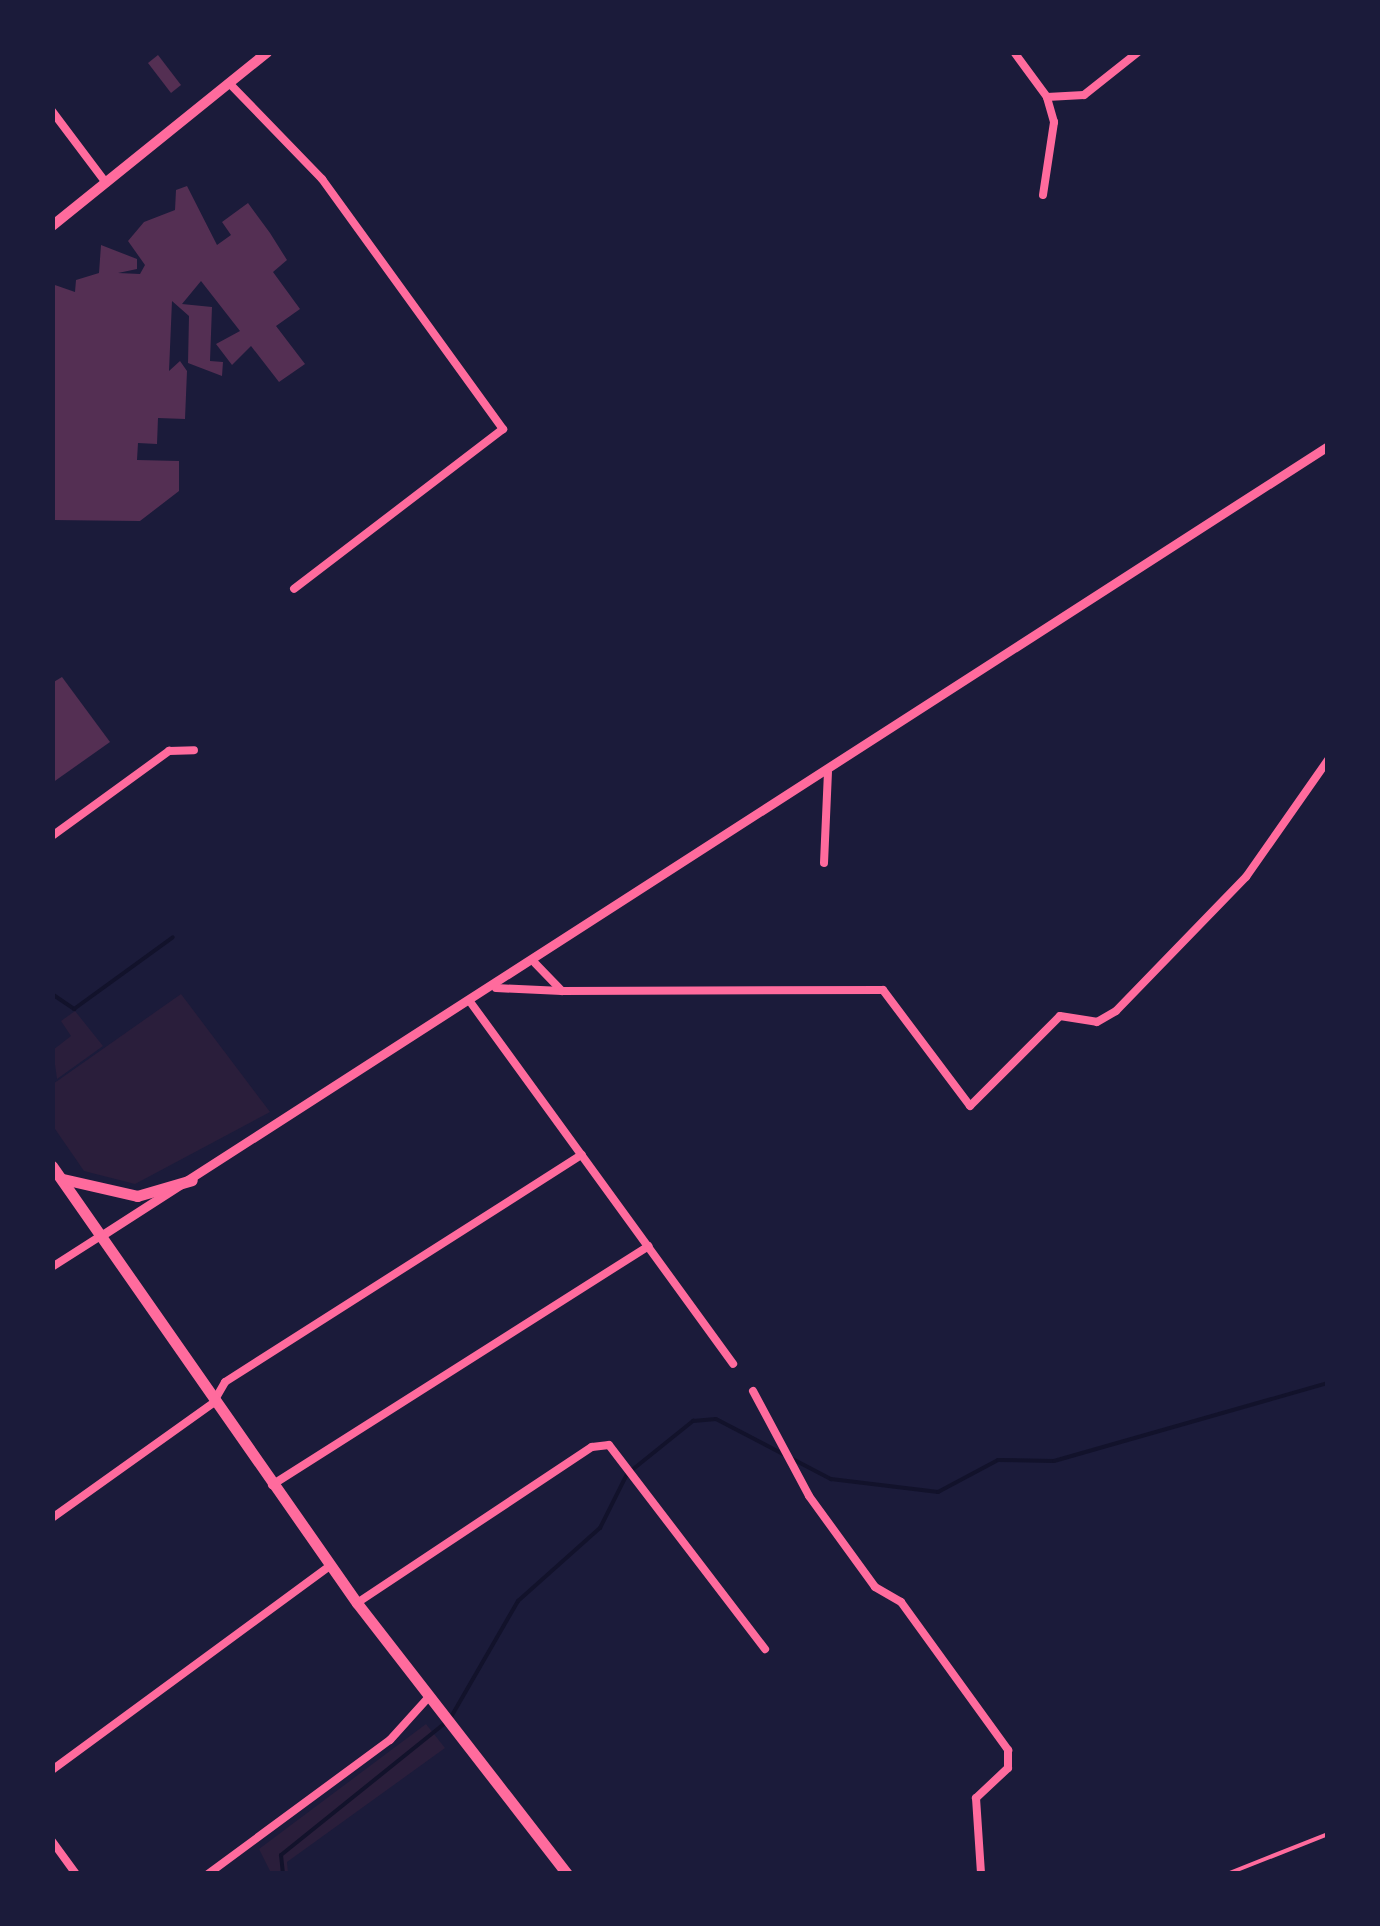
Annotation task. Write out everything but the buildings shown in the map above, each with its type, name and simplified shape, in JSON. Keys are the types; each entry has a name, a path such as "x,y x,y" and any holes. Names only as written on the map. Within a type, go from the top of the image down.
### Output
{"main road":[{"path":"52,226 268,52"},
{"path":"52,1166 213,1403 357,1604 567,1874"},
{"path":"62,1179 137,1196 192,1180"}],"street":[{"path":"1014,52 1047,96 1054,122 1043,195"},
{"path":"1047,96 1084,94 1138,52"},
{"path":"228,83 322,179 503,429 294,589"},
{"path":"52,111 107,184"},
{"path":"52,1267 496,988 1323,449 1328,462"},
{"path":"52,836 169,751 194,750"},
{"path":"496,988 883,990 970,1106 1060,1016 1096,1022 1252,866 1328,760"},
{"path":"824,863 828,772"},
{"path":"535,962 562,991"},
{"path":"472,1003 733,1364"},
{"path":"52,1518 213,1403 233,1376 582,1154"},
{"path":"272,1485 648,1246"},
{"path":"753,1391 809,1496 874,1587 901,1602 1008,1750 1008,1768 976,1798 981,1874"},
{"path":"357,1604 592,1447 609,1445 765,1649"},
{"path":"52,1770 330,1566"},
{"path":"208,1874 390,1740 427,1698"},
{"path":"52,1840 76,1874"}],"lane":[{"path":"1227,1874 1328,1834"}],"shaded area":[{"path":"181,994 270,1112 135,1184 84,1171 53,1126 53,1084"},
{"path":"75,1011 103,1046 57,1079 53,1050 71,1036 61,1021"},
{"path":"426,1724 445,1748 287,1862 288,1873 271,1873 259,1849"}],"waterway":[{"path":"52,994 74,1009 173,937"},
{"path":"451,1717 518,1601 600,1528 627,1474 693,1421 716,1419 831,1479 938,1492 998,1460 1054,1461 1328,1383"},
{"path":"283,1874 281,1855 444,1724"}]}
